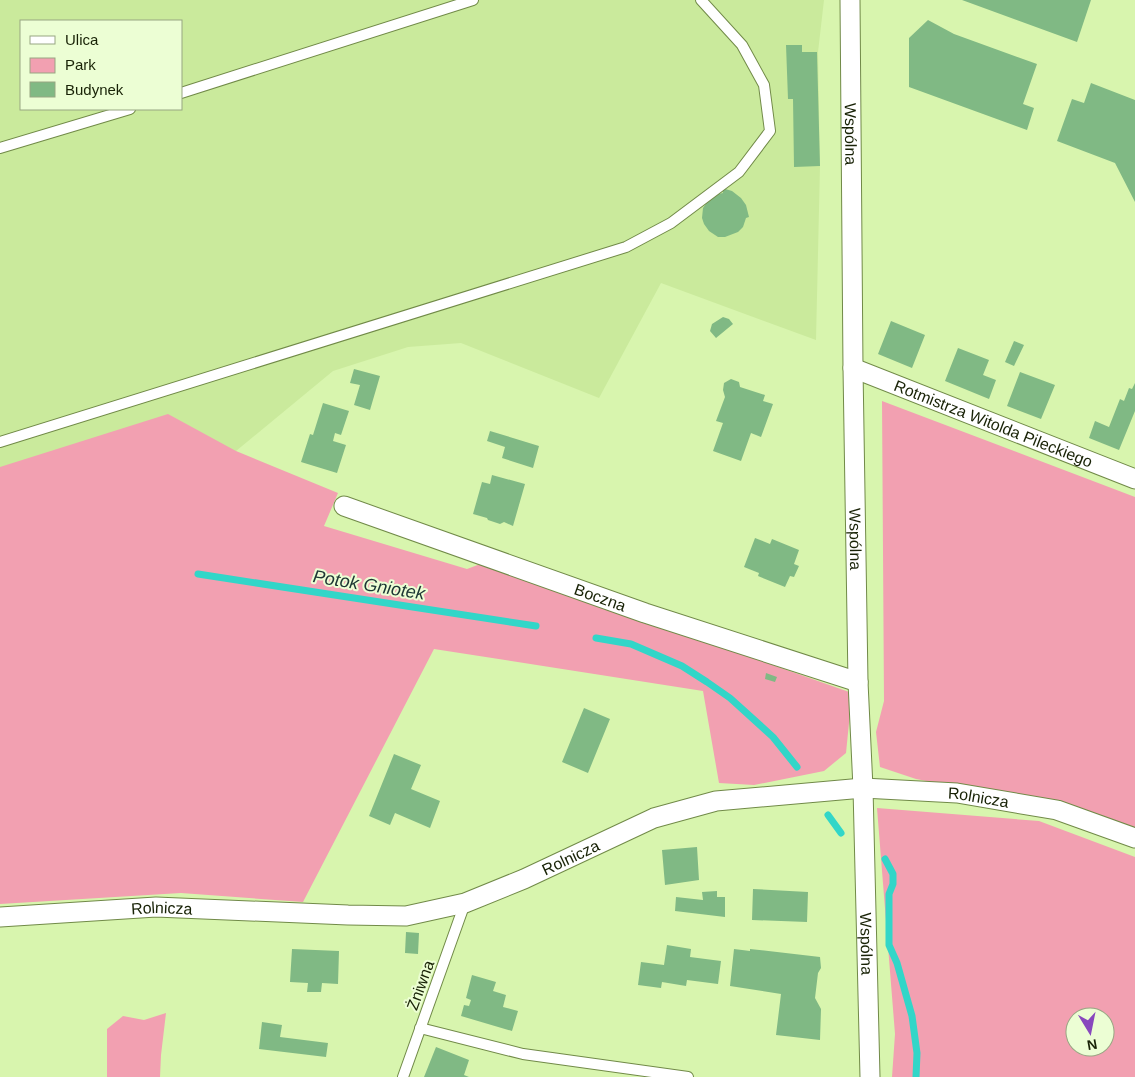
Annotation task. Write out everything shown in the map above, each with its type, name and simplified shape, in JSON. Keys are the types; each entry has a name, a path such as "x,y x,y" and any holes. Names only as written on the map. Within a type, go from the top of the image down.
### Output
{"street":[{"name":"Wspólna","path":"850,0 852,368 858,682 863,788 870,1077"},
{"name":"Rotmistrza Witolda Pileckiego","path":"852,368 1135,480"},
{"name":"Boczna","path":"344,506 645,613 858,682"},
{"name":"Rolnicza","path":"0,917 156,907 406,916 465,903 524,879 654,818 716,801 863,788 957,794 1057,810 1135,838"}],"lane":[{"path":"182,93 473,0"},
{"path":"0,442 626,247 671,223 738,172 770,131 764,85 742,46 701,0"},
{"path":"0,148 127,110"},
{"name":"Żniwna","path":"403,1077 465,903"},
{"path":"420,1028 523,1054 688,1077"}],"shaded area":[{"path":"0,0 824,0 818,52 820,166 816,340 661,283 599,398 461,343 408,347 333,371 0,646"}],"green space":[{"path":"882,401 1135,497 1135,828 1091,812 916,779 880,767 876,732 884,701"},
{"path":"168,414 236,451 338,493 324,526 467,569 483,563 852,693 846,753 824,771 754,785 719,783 703,691 434,649 303,902 181,893 0,904 0,467"},
{"path":"877,808 1039,821 1135,857 1135,1077 892,1077 895,1034"},
{"path":"166,1013 160,1077 107,1077 107,1029 123,1016 144,1020"}],"building":[{"path":"962,0 1091,0 1077,42"},
{"path":"928,20 954,34 1037,64 1023,104 1034,108 1027,130 909,87 909,38"},
{"path":"786,45 802,45 802,52 817,52 820,166 794,167 793,99 788,99"},
{"path":"1091,83 1135,100 1135,202 1115,163 1057,141 1072,99 1084,103"},
{"path":"722,188 732,191 741,198 746,205 749,217 746,218 743,227 738,232 725,237 718,237 709,231 702,218 703,208 707,202 718,194 723,193"},
{"path":"723,317 729,319 733,324 716,338 710,331 712,324"},
{"path":"891,321 925,335 912,368 878,354"},
{"path":"1014,341 1024,345 1014,366 1005,362"},
{"path":"958,348 989,360 983,375 996,380 989,399 945,381"},
{"path":"354,369 380,376 370,410 354,405 360,385 350,383"},
{"path":"1020,372 1055,385 1041,419 1007,406"},
{"path":"731,379 739,382 740,387 765,395 763,401 773,404 761,437 751,433 741,461 713,451 723,423 716,421 725,397 724,383"},
{"path":"1135,383 1135,411 1119,450 1089,438 1095,421 1109,427 1120,399 1124,401 1129,388 1132,389"},
{"path":"323,403 349,411 341,435 335,433 333,441 346,445 337,473 301,462 310,434 313,435"},
{"path":"490,431 539,446 533,468 502,458 505,447 487,441"},
{"path":"492,475 525,484 513,526 504,522 500,524 473,514 482,482 490,484"},
{"path":"755,538 770,544 772,539 799,550 794,564 799,566 794,577 790,576 785,587 758,576 759,573 744,567"},
{"path":"766,673 777,677 775,682 765,679"},
{"path":"584,708 610,719 588,773 562,762"},
{"path":"394,754 421,765 411,789 440,801 430,828 395,813 390,825 369,816"},
{"path":"697,847 699,880 665,885 662,850"},
{"path":"753,889 808,892 807,922 752,920"},
{"path":"717,891 717,897 725,897 725,917 675,911 676,897 703,900 702,892"},
{"path":"406,932 419,933 418,954 405,953"},
{"path":"667,945 691,949 690,957 721,961 718,984 687,980 686,986 662,982 661,988 638,985 641,962 664,965"},
{"path":"292,949 339,951 338,984 322,983 321,992 307,992 308,983 290,982"},
{"path":"734,949 820,957 821,968 818,973 815,998 821,1009 820,1040 776,1035 781,994 730,986"},
{"path":"472,975 496,982 493,991 506,995 503,1007 518,1011 512,1031 461,1016 464,1005 469,1006 471,1000 466,998"},
{"path":"262,1022 282,1025 280,1037 328,1043 326,1057 259,1049"},
{"path":"436,1047 469,1060 464,1075 469,1077 424,1077"}],"waterway":[{"name":"Potok Gniotek","path":"198,574 536,626"},
{"name":"Potok Gniotek","path":"596,638 631,644 682,666 707,682 730,698 773,737 797,767"},
{"name":"Potok Gniotek","path":"828,815 841,833"},
{"name":"Potok Gniotek","path":"885,859 893,874 893,884 889,894 889,945 897,963 912,1016 917,1053 916,1077"}]}
